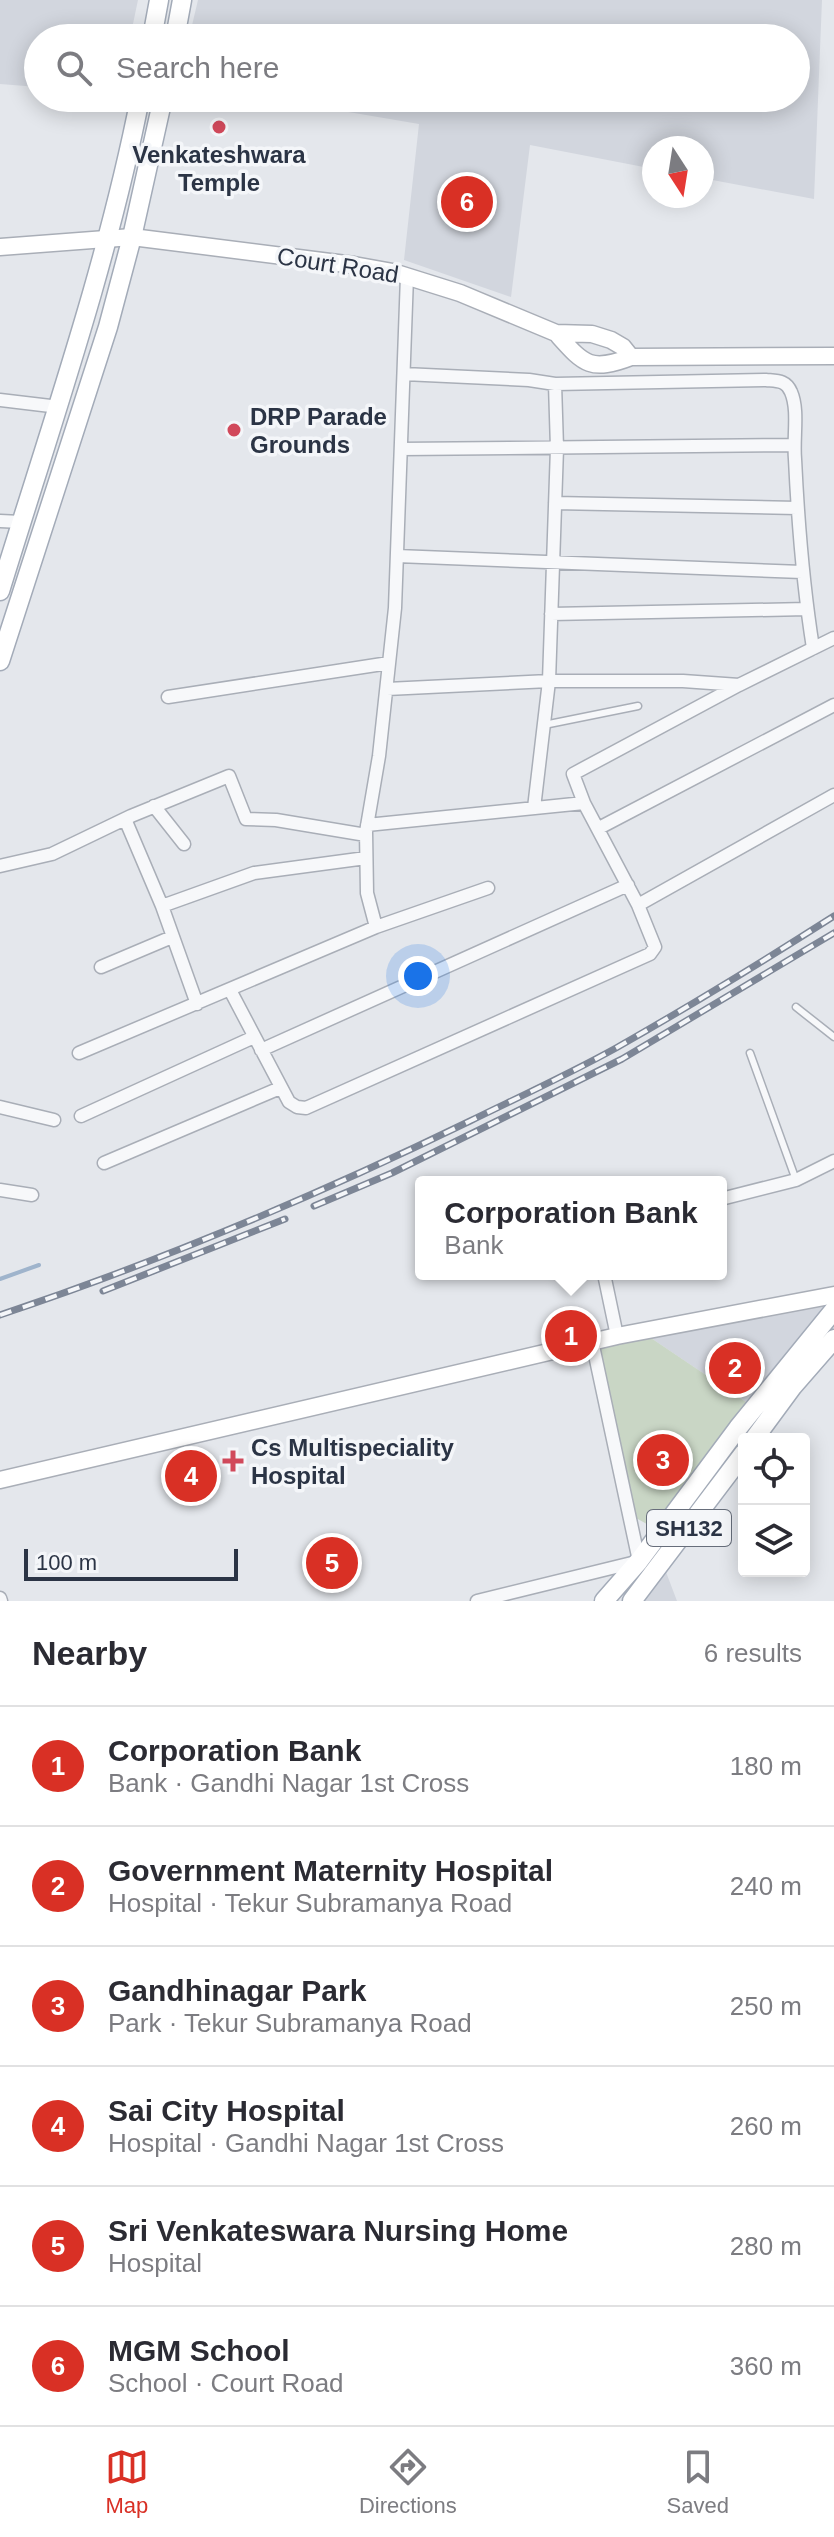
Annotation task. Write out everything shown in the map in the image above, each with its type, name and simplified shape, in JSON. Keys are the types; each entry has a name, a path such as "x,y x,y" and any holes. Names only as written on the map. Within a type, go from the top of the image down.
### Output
{"main road":[{"path":"155,24 159,0"},
{"path":"178,24 182,0"},
{"path":"0,591 109,237 137,112"},
{"path":"0,661 108,327 160,112"},
{"name":"SH132","path":"604,1601 639,1561 738,1428 834,1310"},
{"path":"758,1433 793,1386 834,1339"},
{"name":"SH132","path":"632,1601 738,1461"}],"street":[{"name":"Court Road","path":"0,247 132,237 354,265 407,276 460,293 556,333 592,334 611,340 623,347 631,357"},
{"path":"376,927 367,893 366,830 387,689 397,556 407,276"},
{"name":"Court Road","path":"556,333 578,359 611,364 631,357 834,356"},
{"path":"404,374 555,384 784,382 794,401 797,508 813,648"},
{"path":"534,808 549,681 557,448 555,384"},
{"path":"0,400 59,407"},
{"path":"401,449 794,445"},
{"path":"555,503 797,508"},
{"path":"0,521 21,522"},
{"path":"397,556 802,572"},
{"path":"551,614 807,609"},
{"path":"230,990 289,1102 306,1108 650,954 655,947 638,905 584,803 573,774 834,638"},
{"path":"168,697 389,663"},
{"path":"387,689 549,681 683,681 739,685"},
{"path":"599,828 834,705"},
{"path":"0,866 52,854 154,806 229,776 246,819 366,830 584,803"},
{"path":"638,905 834,795"},
{"path":"154,806 184,844"},
{"path":"125,819 162,906 197,1004"},
{"path":"162,906 254,873 366,858"},
{"path":"261,1050 628,885"},
{"path":"79,1053 376,927 488,888"},
{"path":"101,967 172,937"},
{"path":"81,1116 254,1037"},
{"path":"104,1163 280,1088"},
{"path":"0,1107 54,1120"},
{"path":"727,1197 796,1180 834,1161"},
{"path":"0,1190 32,1195"},
{"path":"605,1280 617,1336"},
{"path":"0,1480 592,1341 834,1295"},
{"path":"592,1341 639,1561"},
{"path":"477,1601 639,1561 657,1570"}],"lane":[{"path":"544,725 638,706"},
{"path":"796,1007 834,1037"},
{"path":"750,1053 796,1180"}],"shaded area":[{"path":"0,0 138,0 133,24 24,24 24,86 0,84"},
{"path":"198,0 822,0 814,199 714,180 714,136 642,136 642,167 530,145 511,297 404,260 419,124 348,112 810,112 810,24 192,24"},
{"path":"826,1303 746,1402 645,1334"},
{"path":"666,1572 677,1601 639,1601"}],"green space":[{"path":"645,1334 746,1402 654,1528 636,1518 596,1343"}],"waterway":[{"path":"0,1279 39,1265"}],"railway":[{"path":"0,1315 238,1226 470,1121 616,1048 834,916"},
{"path":"314,1206 392,1173 622,1059 834,933"},
{"path":"103,1291 285,1219"}],"place":[{"name":"Venkateshwara Temple","path":"219,127"},
{"name":"MGM School","path":"467,202"},
{"name":"DRP Parade Grounds","path":"234,430"},
{"name":"Corporation Bank","path":"571,1336"},
{"name":"Government Maternity Hospital","path":"735,1368"},
{"name":"Gandhinagar Park","path":"663,1460"},
{"name":"Cs Multispeciality Hospital","path":"233,1461"},
{"name":"Sai City Hospital","path":"191,1476"},
{"name":"Sri Venkateswara Nursing Home","path":"332,1563"}]}
